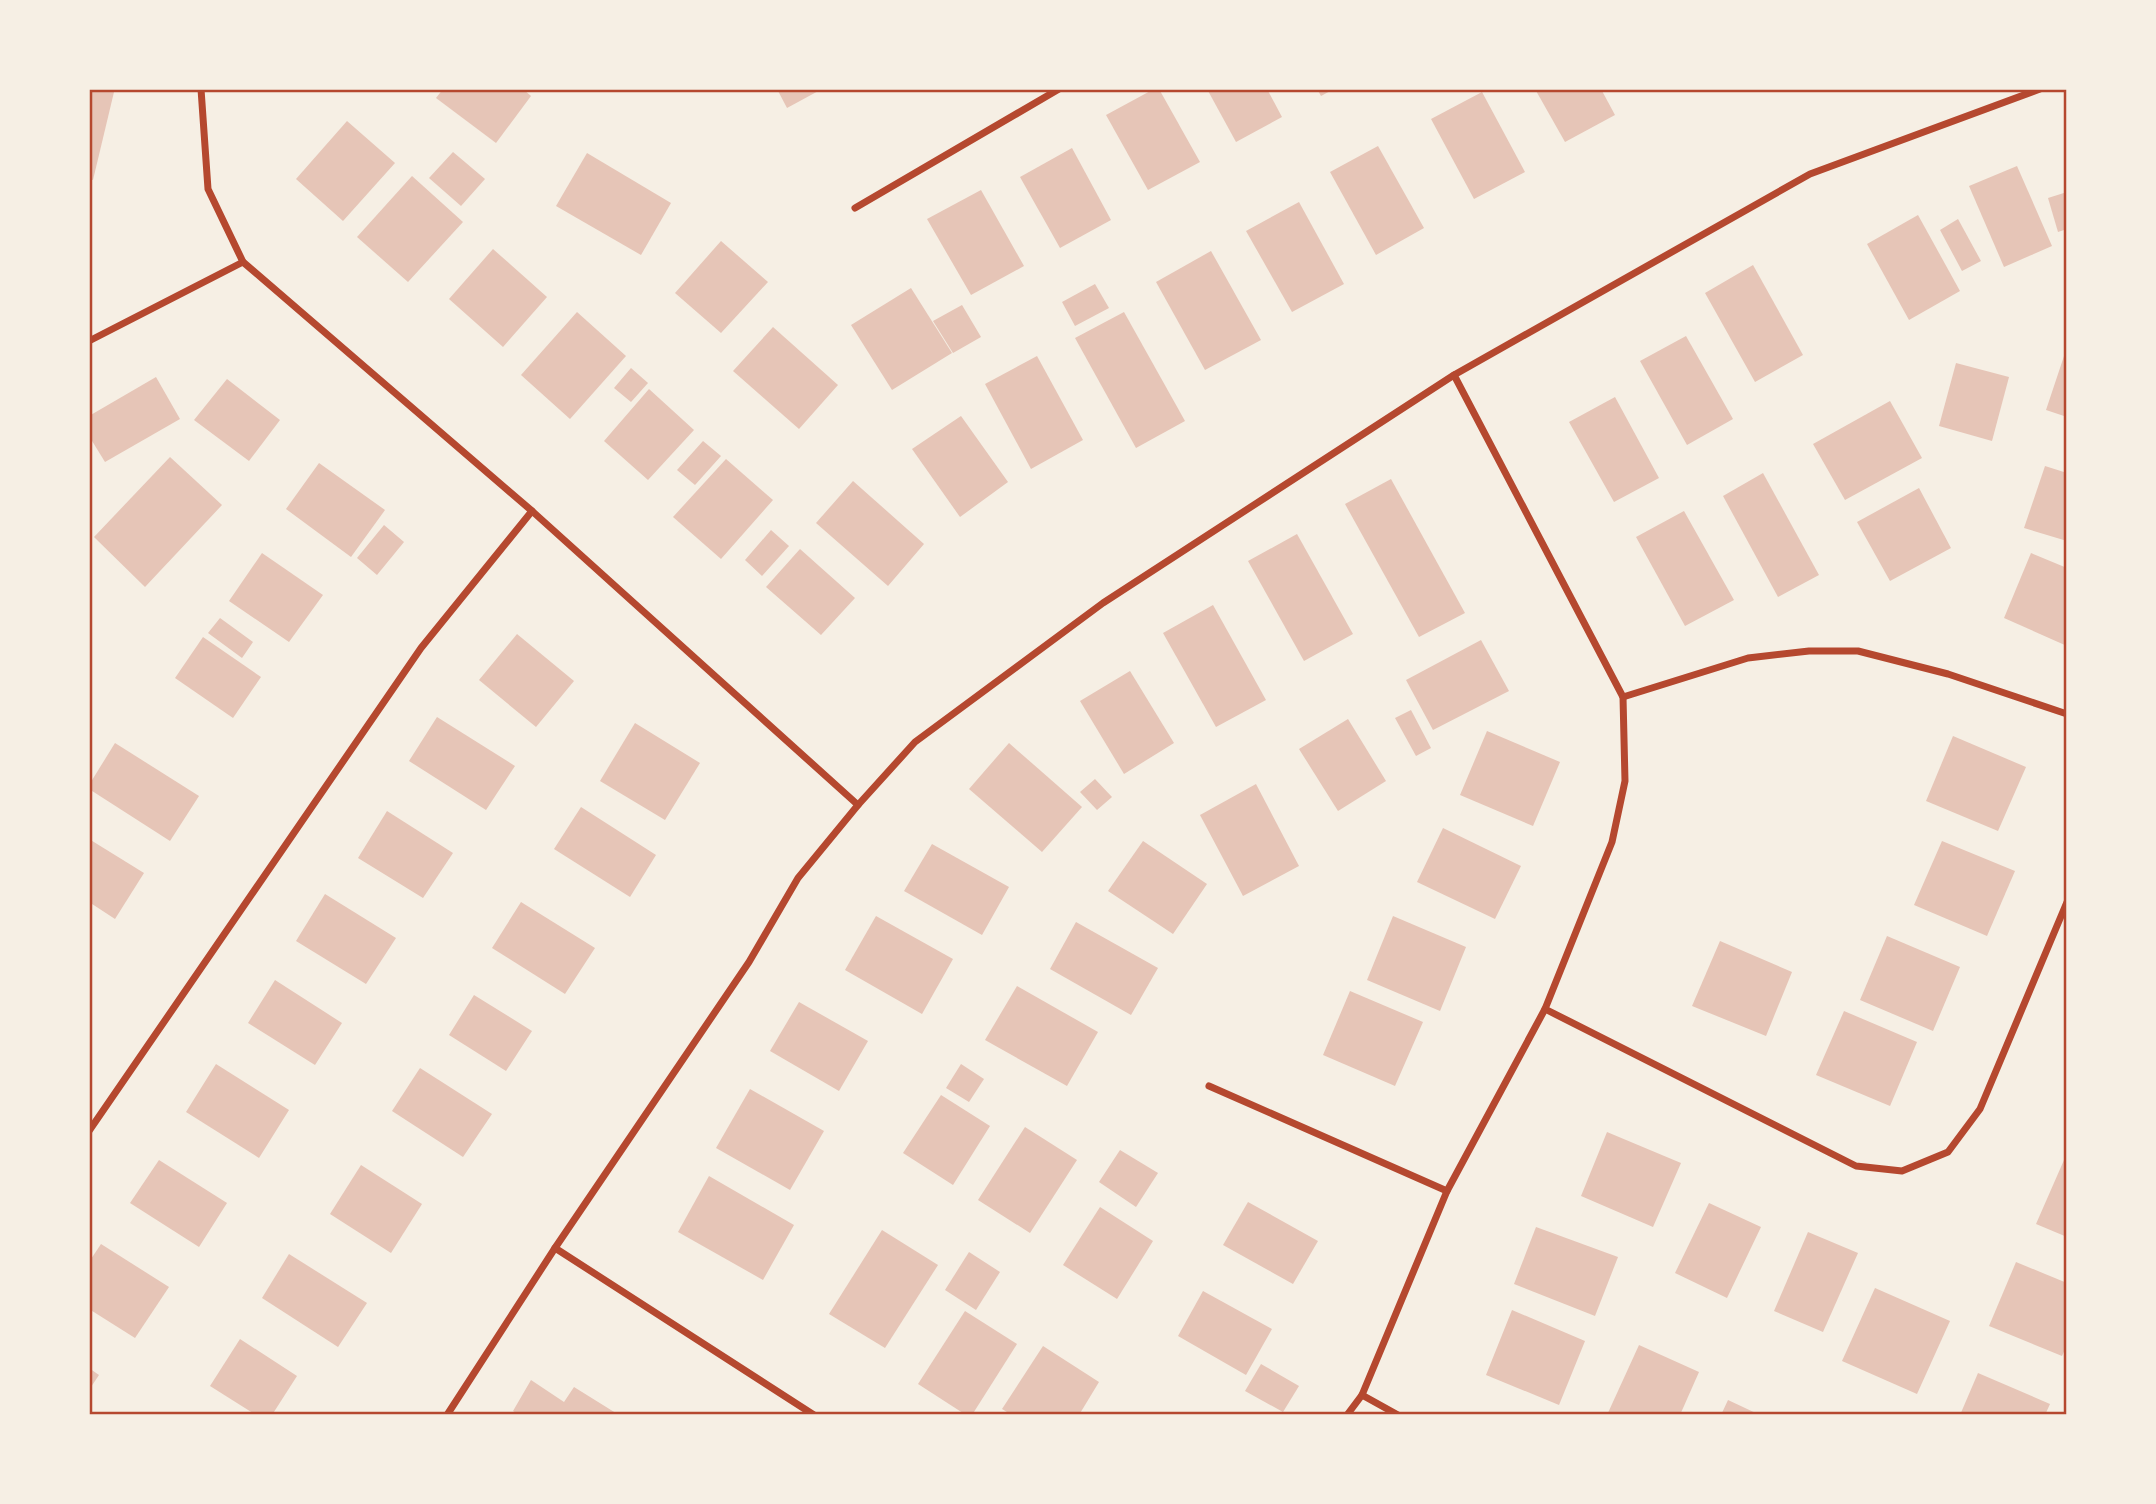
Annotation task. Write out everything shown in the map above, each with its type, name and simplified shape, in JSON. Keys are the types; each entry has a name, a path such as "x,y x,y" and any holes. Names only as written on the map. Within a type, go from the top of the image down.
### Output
{"street":[{"path":"201,89 208,189 243,262 532,511 858,805"},
{"path":"855,208 1059,89"},
{"path":"447,1415 555,1248 749,962 799,878 858,805 915,742 1102,603 1454,375 1810,174 2040,89"},
{"path":"89,341 243,262"},
{"path":"1346,1415 1362,1395 1447,1191 1545,1009 1612,842 1625,781 1623,697 1454,375"},
{"path":"89,1131 421,648 532,511"},
{"path":"1623,697 1748,657 1809,651 1858,651 1948,674 2067,714"},
{"path":"1545,1009 1856,1166 1902,1171 1948,1153 1980,1110 2067,902"},
{"path":"1209,1086 1447,1191"},
{"path":"555,1248 814,1415"},
{"path":"1362,1395 1398,1415"}],"building":[{"path":"89,89 114,92 93,180 89,179"},
{"path":"443,89 523,89 531,96 496,143 436,98"},
{"path":"777,89 822,89 787,108"},
{"path":"1154,89 1159,89 1200,162 1148,190 1106,115"},
{"path":"1207,89 1267,89 1282,117 1236,142"},
{"path":"1317,89 1334,89 1321,96"},
{"path":"1535,89 1601,89 1615,115 1565,142"},
{"path":"1482,92 1525,172 1474,199 1431,119"},
{"path":"347,121 395,163 343,221 296,179"},
{"path":"1378,146 1424,228 1376,255 1330,172"},
{"path":"1072,148 1111,220 1060,248 1020,177"},
{"path":"453,152 485,179 461,206 429,178"},
{"path":"587,153 671,203 641,255 556,206"},
{"path":"2017,166 2052,246 2004,267 1969,186"},
{"path":"412,176 463,222 408,282 357,237"},
{"path":"981,190 1024,266 971,295 927,219"},
{"path":"2067,192 2067,229 2058,232 2048,198"},
{"path":"1299,202 1344,284 1292,312 1246,231"},
{"path":"1918,215 1960,291 1909,320 1867,244"},
{"path":"1958,219 1981,261 1962,271 1940,230"},
{"path":"721,241 768,282 721,333 675,293"},
{"path":"493,249 547,297 503,347 449,299"},
{"path":"1211,251 1261,340 1205,370 1156,282"},
{"path":"1753,265 1803,355 1755,382 1705,293"},
{"path":"1095,284 1109,308 1075,326 1062,302"},
{"path":"911,288 952,353 892,390 851,325"},
{"path":"962,305 981,337 953,353 933,321"},
{"path":"577,312 626,356 570,419 521,375"},
{"path":"1124,312 1185,421 1136,448 1075,338"},
{"path":"773,327 838,385 799,429 733,371"},
{"path":"1686,336 1733,419 1687,445 1640,361"},
{"path":"2067,347 2067,417 2046,410"},
{"path":"1037,356 1083,440 1031,469 985,384"},
{"path":"1956,363 2009,377 1992,441 1939,426"},
{"path":"631,368 648,383 631,402 614,388"},
{"path":"156,377 180,419 105,462 89,436 89,416"},
{"path":"227,379 280,420 249,461 194,420"},
{"path":"649,389 694,430 648,480 604,441"},
{"path":"1615,397 1659,478 1614,502 1569,422"},
{"path":"1890,401 1922,458 1845,500 1813,444"},
{"path":"961,416 1008,482 960,517 912,449"},
{"path":"703,441 721,456 695,485 677,470"},
{"path":"170,457 222,505 145,587 94,537"},
{"path":"726,459 773,500 721,559 673,517"},
{"path":"319,463 385,510 351,557 286,509"},
{"path":"2045,466 2067,473 2067,541 2024,528"},
{"path":"1763,473 1819,575 1778,597 1723,496"},
{"path":"1391,479 1465,613 1419,637 1345,504"},
{"path":"853,481 924,544 888,586 816,523"},
{"path":"1919,488 1951,548 1890,581 1857,522"},
{"path":"1684,511 1734,600 1685,626 1636,537"},
{"path":"384,525 404,542 377,575 357,558"},
{"path":"771,530 789,546 762,576 745,560"},
{"path":"1297,534 1353,634 1304,661 1248,561"},
{"path":"800,549 855,598 821,635 766,587"},
{"path":"262,553 323,595 289,642 229,601"},
{"path":"2031,553 2067,568 2067,646 2004,618"},
{"path":"1213,605 1266,700 1216,727 1163,633"},
{"path":"220,618 253,642 242,658 208,633"},
{"path":"517,634 574,681 536,727 479,680"},
{"path":"203,637 261,677 233,718 175,678"},
{"path":"1481,640 1509,691 1433,730 1406,680"},
{"path":"1130,671 1174,743 1124,774 1080,701"},
{"path":"1411,710 1431,748 1416,756 1395,718"},
{"path":"437,717 515,766 486,810 409,761"},
{"path":"1348,719 1386,781 1338,811 1299,749"},
{"path":"635,723 700,763 665,820 600,781"},
{"path":"1487,731 1560,762 1533,826 1460,795"},
{"path":"1953,736 2026,767 1998,831 1926,801"},
{"path":"115,743 199,796 170,841 89,789"},
{"path":"1009,743 1082,807 1042,852 969,789"},
{"path":"1095,779 1112,797 1097,810 1080,792"},
{"path":"1256,784 1299,866 1243,896 1200,815"},
{"path":"581,807 656,855 630,897 554,849"},
{"path":"387,811 453,853 423,898 358,858"},
{"path":"1443,828 1521,866 1495,919 1417,882"},
{"path":"89,839 144,873 115,919 89,902"},
{"path":"1143,841 1207,884 1173,934 1108,891"},
{"path":"1942,841 2015,871 1987,936 1914,905"},
{"path":"932,844 1009,887 982,935 904,891"},
{"path":"325,894 396,938 366,984 296,941"},
{"path":"521,902 595,948 565,994 492,948"},
{"path":"876,916 953,959 922,1014 845,970"},
{"path":"1393,916 1466,947 1440,1011 1367,980"},
{"path":"1076,922 1158,968 1131,1015 1050,969"},
{"path":"1887,936 1960,967 1933,1031 1860,1000"},
{"path":"1720,941 1792,972 1766,1036 1692,1006"},
{"path":"275,980 342,1023 315,1065 248,1023"},
{"path":"1017,986 1098,1032 1067,1086 985,1040"},
{"path":"1350,991 1423,1022 1395,1086 1323,1055"},
{"path":"474,995 532,1031 506,1071 449,1035"},
{"path":"799,1002 868,1041 839,1091 770,1051"},
{"path":"1844,1011 1917,1042 1890,1106 1816,1075"},
{"path":"216,1064 289,1110 259,1158 186,1112"},
{"path":"961,1064 984,1079 969,1102 946,1088"},
{"path":"420,1068 492,1114 463,1157 392,1111"},
{"path":"750,1089 824,1131 790,1190 716,1148"},
{"path":"941,1095 990,1126 953,1185 903,1153"},
{"path":"1025,1127 1077,1160 1030,1233 978,1200"},
{"path":"1607,1132 1681,1163 1653,1227 1581,1196"},
{"path":"1120,1150 1158,1173 1136,1207 1099,1182"},
{"path":"159,1160 227,1203 199,1247 130,1203"},
{"path":"2064,1160 2067,1161 2067,1237 2036,1224"},
{"path":"361,1165 422,1204 391,1253 330,1214"},
{"path":"709,1176 794,1225 763,1280 678,1232"},
{"path":"1248,1202 1318,1241 1293,1284 1223,1245"},
{"path":"1709,1203 1761,1227 1727,1298 1675,1273"},
{"path":"1100,1207 1153,1241 1117,1299 1063,1265"},
{"path":"1536,1227 1618,1257 1595,1316 1514,1284"},
{"path":"882,1230 938,1265 885,1348 829,1314"},
{"path":"1808,1232 1858,1253 1823,1332 1774,1311"},
{"path":"101,1244 169,1287 135,1338 89,1309 89,1262"},
{"path":"969,1252 1000,1272 976,1310 945,1290"},
{"path":"289,1254 367,1303 338,1347 262,1298"},
{"path":"2016,1262 2067,1283 2067,1345 2062,1356 1989,1326"},
{"path":"1875,1288 1950,1321 1917,1394 1842,1361"},
{"path":"1203,1291 1272,1329 1246,1375 1178,1336"},
{"path":"1512,1310 1585,1341 1559,1405 1486,1375"},
{"path":"965,1311 1017,1344 972,1415 966,1415 918,1384"},
{"path":"240,1339 297,1376 272,1415 256,1415 210,1386"},
{"path":"1639,1345 1699,1372 1680,1415 1607,1415"},
{"path":"1043,1346 1099,1382 1079,1415 1012,1415 1002,1409"},
{"path":"1261,1364 1299,1386 1283,1412 1245,1391"},
{"path":"89,1368 99,1375 89,1390"},
{"path":"1978,1373 2050,1404 2045,1415 1960,1415"},
{"path":"531,1380 564,1402 574,1387 619,1415 519,1415 513,1411"},
{"path":"1728,1400 1760,1415 1721,1415"}]}
